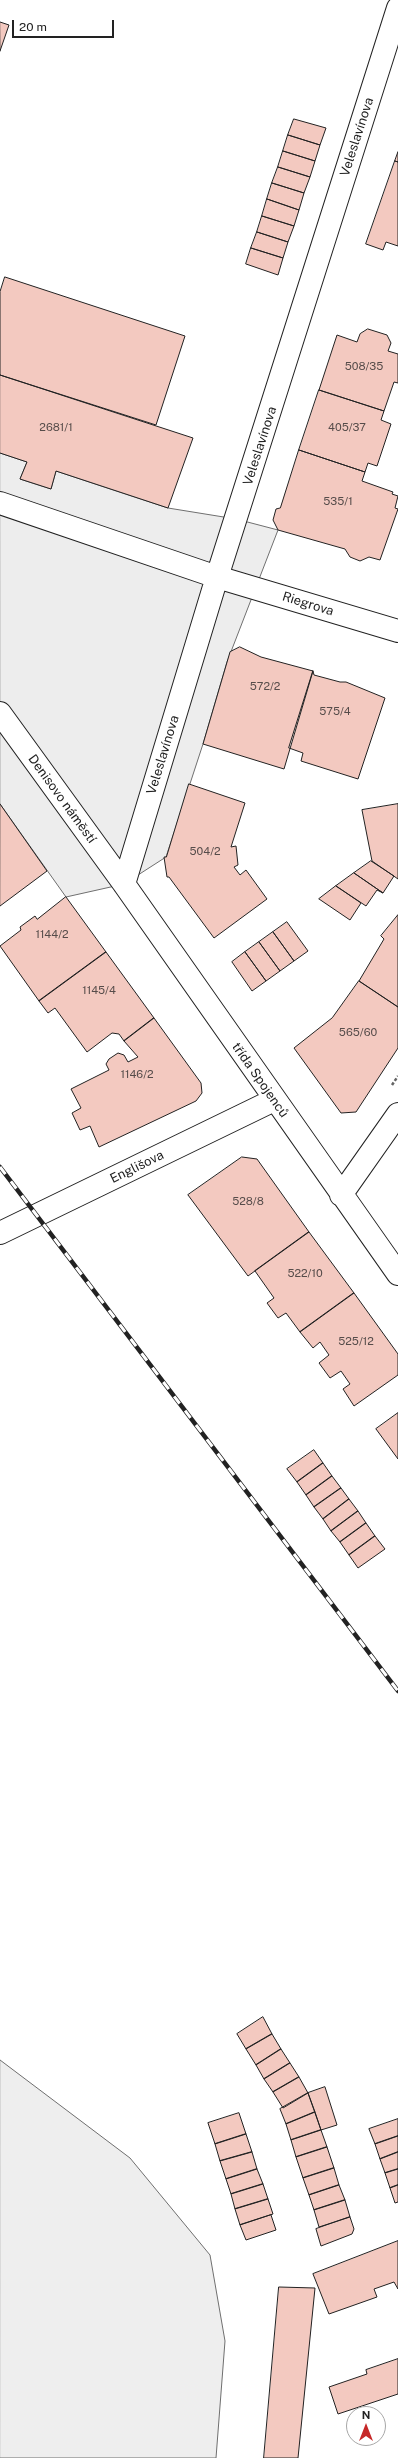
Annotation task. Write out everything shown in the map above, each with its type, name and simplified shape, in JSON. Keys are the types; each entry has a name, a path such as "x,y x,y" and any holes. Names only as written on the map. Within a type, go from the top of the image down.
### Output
{"street":[{"name":"Veleslavínova","path":"124,884 217,577 398,8"},
{"name":"Riegrova","path":"0,503 217,577 398,631"},
{"name":"Denisovo náměstí","path":"0,713 124,884"},
{"name":"třída Spojenců","path":"124,884 274,1100 398,1274"},
{"name":"Englišova","path":"0,1233 274,1100"},
{"path":"341,1195 398,1114"}],"shaded area":[{"path":"0,453 27,462 20,479 51,489 56,471 168,508 236,519 278,530 227,662 203,744 166,857 124,884 66,897 0,804"},
{"path":"0,2060 130,2158 210,2255 225,2341 216,2458 0,2458"}],"building":[{"path":"0,22 9,25 0,51"},
{"path":"294,119 326,128 320,145 288,135"},
{"path":"288,135 320,145 315,161 283,151"},
{"path":"283,151 315,161 310,177 278,167"},
{"path":"398,152 398,162 395,161"},
{"path":"395,161 398,162 398,246 386,242 383,250 366,244"},
{"path":"278,167 310,177 304,193 272,183"},
{"path":"272,183 304,193 299,210 267,199"},
{"path":"267,199 299,210 294,226 262,216"},
{"path":"262,216 294,226 288,242 257,232"},
{"path":"257,232 288,242 283,258 251,248"},
{"path":"251,248 283,258 278,275 246,264"},
{"path":"5,277 185,336 156,425 0,375 0,292"},
{"path":"368,329 387,335 391,343 388,351 398,354 398,383 394,382 384,411 319,390 337,335 357,342 360,334"},
{"path":"0,375 193,438 168,508 56,471 51,489 20,479 27,462 0,453"},
{"path":"319,390 384,411 381,420 391,424 377,466 368,463 365,472 299,450"},
{"path":"299,450 365,472 362,481 393,492 392,494 398,496 395,508 398,509 380,560 369,557 360,561 350,557 345,549 278,530 273,520 276,509 280,508"},
{"path":"240,647 261,657 313,671 284,769 203,744 230,652"},
{"path":"313,671 314,675 340,682 346,682 385,698 358,779 301,761 303,753 289,748"},
{"path":"189,784 245,803 231,847 236,846 238,865 234,867 240,875 246,870 267,899 214,938 169,877 167,877 164,857 166,857"},
{"path":"0,804 47,871 0,906"},
{"path":"398,804 398,879 372,861 362,810"},
{"path":"371,861 394,876 383,893 354,873"},
{"path":"354,873 383,893 377,890 366,906 336,886"},
{"path":"336,886 361,903 350,920 319,899"},
{"path":"66,897 106,952 39,1001 0,946 21,930 20,927 35,916 37,919"},
{"path":"398,915 398,1007 359,981 384,939 381,936"},
{"path":"287,922 308,951 294,961 273,932"},
{"path":"273,932 294,961 280,971 259,942"},
{"path":"259,942 280,971 266,981 245,952"},
{"path":"106,952 154,1018 124,1041 119,1034 112,1033 87,1052 55,1008 48,1013 39,1001"},
{"path":"245,952 266,981 252,991 232,962"},
{"path":"359,981 398,1007 398,1048 356,1112 341,1113 294,1048 332,1018"},
{"path":"154,1018 201,1083 202,1093 196,1101 99,1147 90,1126 80,1130 72,1113 81,1108 71,1089 109,1070 106,1064 109,1059 118,1053 124,1055 128,1062 138,1057 124,1041"},
{"path":"242,1157 257,1159 309,1232 248,1276 188,1195"},
{"path":"309,1232 354,1293 300,1332 286,1313 278,1318 267,1303 274,1298 255,1271"},
{"path":"354,1293 398,1354 398,1375 354,1406 343,1389 350,1384 341,1371 330,1378 319,1363 329,1355 320,1342 313,1348 300,1332"},
{"path":"398,1413 398,1459 376,1429"},
{"path":"314,1450 323,1463 297,1482 287,1469"},
{"path":"323,1463 332,1476 306,1495 297,1482"},
{"path":"332,1476 341,1488 314,1507 306,1495"},
{"path":"341,1488 349,1499 323,1519 314,1507"},
{"path":"349,1499 358,1511 331,1531 323,1519"},
{"path":"358,1511 366,1523 340,1542 331,1531"},
{"path":"366,1523 375,1536 349,1555 340,1542"},
{"path":"375,1536 385,1549 358,1568 349,1555"},
{"path":"263,2017 272,2034 246,2049 237,2034"},
{"path":"272,2034 281,2049 256,2065 246,2049"},
{"path":"281,2049 290,2063 264,2079 256,2065"},
{"path":"290,2063 299,2077 273,2092 264,2079"},
{"path":"299,2077 308,2093 283,2108 273,2092"},
{"path":"325,2087 337,2125 321,2130 308,2093"},
{"path":"308,2093 315,2112 286,2124 280,2109"},
{"path":"315,2112 321,2130 291,2140 286,2124"},
{"path":"239,2113 246,2134 215,2144 208,2123"},
{"path":"398,2119 398,2136 375,2144 369,2129"},
{"path":"321,2130 327,2147 296,2157 291,2140"},
{"path":"246,2134 252,2152 220,2161 215,2144"},
{"path":"398,2136 398,2152 380,2159 375,2144"},
{"path":"327,2147 334,2168 303,2178 296,2157"},
{"path":"252,2152 257,2169 226,2179 220,2161"},
{"path":"398,2152 398,2169 385,2173 380,2159"},
{"path":"334,2168 339,2185 309,2195 303,2178"},
{"path":"257,2169 263,2184 231,2194 226,2179"},
{"path":"398,2169 398,2185 390,2188 385,2173"},
{"path":"263,2184 268,2199 235,2209 231,2194"},
{"path":"339,2185 345,2200 314,2210 309,2195"},
{"path":"398,2185 398,2202 395,2203 390,2188"},
{"path":"268,2199 273,2214 240,2225 235,2209"},
{"path":"345,2200 350,2217 319,2227 314,2210"},
{"path":"271,2215 276,2230 246,2240 240,2225"},
{"path":"350,2217 354,2229 352,2234 321,2246 316,2229"},
{"path":"398,2241 398,2289 394,2282 374,2289 377,2297 329,2314 313,2274"},
{"path":"279,2287 315,2288 298,2458 264,2458"},
{"path":"398,2359 398,2394 362,2406 346,2406 346,2411 338,2414 329,2387 367,2374 366,2370"}],"railway":[{"path":"0,1167 398,1691"}]}
